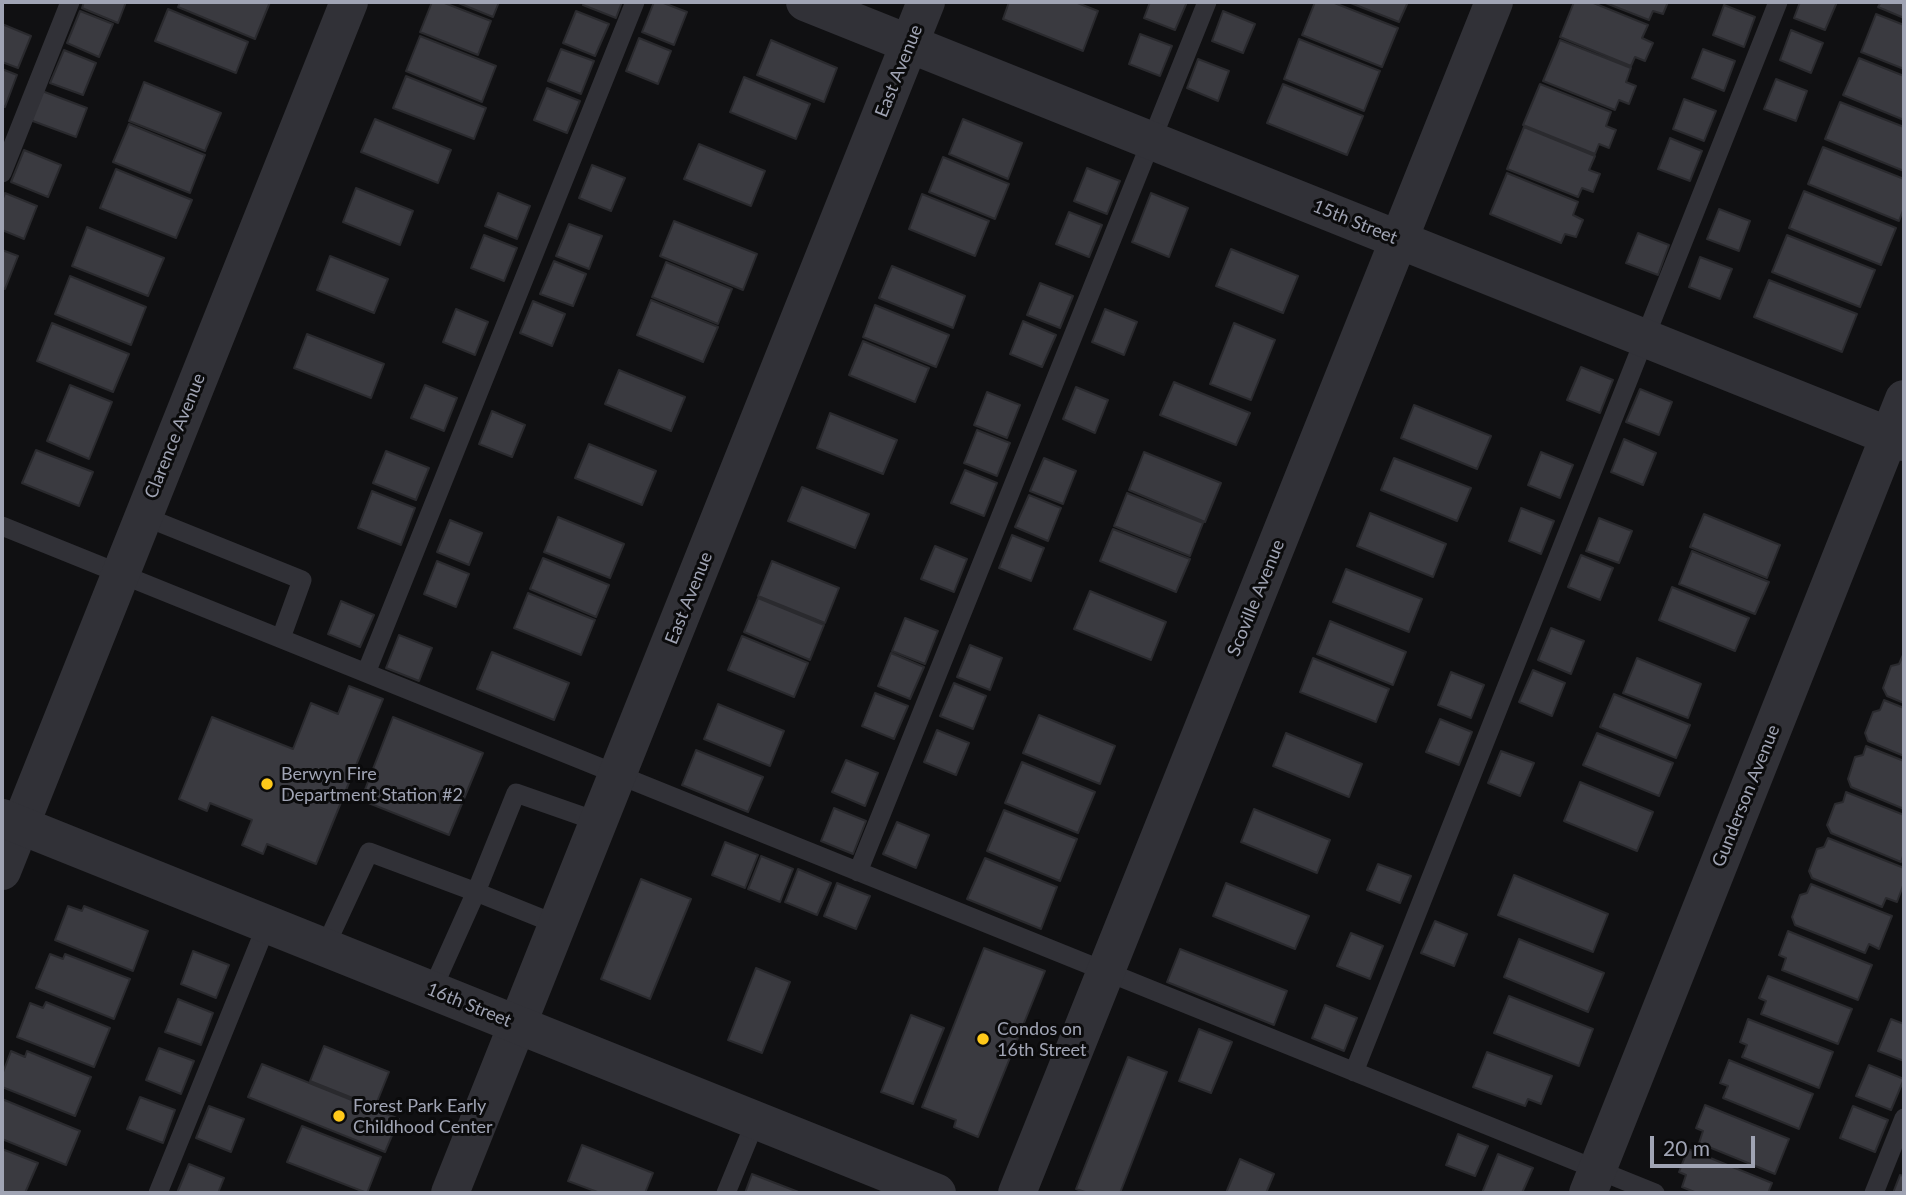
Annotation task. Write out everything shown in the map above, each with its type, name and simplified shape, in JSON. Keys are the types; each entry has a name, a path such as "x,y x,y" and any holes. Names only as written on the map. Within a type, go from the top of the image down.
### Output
{"street":[{"name":"Clarence Avenue","path":"2,871 11,821 120,574 349,2"},
{"name":"15th Street","path":"805,2 1897,439"},
{"name":"East Avenue","path":"450,1193 926,2"},
{"name":"Scoville Avenue","path":"1017,1193 1494,2"},
{"name":"Gunderson Avenue","path":"1592,1182 1897,439 1904,399"},
{"name":"16th Street","path":"11,821 937,1193"}],"lane":[{"path":"2,173 70,2"},
{"path":"366,673 635,2"},
{"path":"858,872 1207,2"},
{"path":"1354,1072 1778,2"},
{"path":"143,516 302,580 281,638"},
{"path":"2,526 1354,1072 1592,1182 1655,1193"},
{"path":"432,990 516,793 599,822"},
{"path":"325,947 369,852 558,925"},
{"path":"158,1193 267,924"},
{"path":"1874,1193 1904,1118"},
{"path":"726,1193 756,1120"}],"building":[{"path":"84,2 126,2 118,23 82,8"},
{"path":"180,2 270,2 255,39 178,7"},
{"path":"432,2 442,2 491,21 478,55 420,32"},
{"path":"456,2 499,2 493,17"},
{"path":"584,2 622,2 616,18 583,5"},
{"path":"654,2 687,12 674,45 642,32"},
{"path":"1009,2 1075,2 1098,11 1083,51 1003,19"},
{"path":"1150,2 1187,2 1175,30 1144,18"},
{"path":"1315,2 1332,2 1398,28 1382,67 1302,35"},
{"path":"1348,2 1408,2 1399,22"},
{"path":"1574,2 1591,2 1648,25 1642,38 1653,43 1645,61 1635,57 1631,66 1560,37"},
{"path":"1603,2 1668,2 1663,14 1653,11 1649,20"},
{"path":"1800,2 1837,2 1825,30 1794,18"},
{"path":"1881,2 1904,2 1904,18 1878,7"},
{"path":"1724,5 1755,17 1744,47 1713,35"},
{"path":"168,9 248,42 236,73 155,41"},
{"path":"80,11 113,24 99,57 67,43"},
{"path":"576,11 609,24 595,56 563,43"},
{"path":"1223,11 1255,24 1243,53 1212,41"},
{"path":"1876,14 1904,25 1904,69 1861,52"},
{"path":"2,24 31,36 18,68 2,62"},
{"path":"1791,30 1823,43 1811,73 1780,60"},
{"path":"1140,34 1172,46 1160,76 1129,64"},
{"path":"420,36 496,66 482,102 406,71"},
{"path":"639,38 671,51 658,84 626,71"},
{"path":"1299,39 1380,71 1364,111 1284,79"},
{"path":"771,40 837,68 824,102 757,75"},
{"path":"1560,40 1631,68 1626,82 1636,86 1629,104 1619,100 1615,110 1543,81"},
{"path":"561,49 594,61 581,94 548,81"},
{"path":"1703,49 1735,61 1724,91 1692,78"},
{"path":"64,50 96,63 83,95 50,83"},
{"path":"1859,58 1904,76 1904,120 1843,95"},
{"path":"1198,59 1229,71 1218,101 1187,88"},
{"path":"2,69 17,75 5,107 2,106"},
{"path":"406,76 486,108 474,139 393,108"},
{"path":"744,77 810,104 796,139 730,112"},
{"path":"1776,79 1807,91 1796,121 1764,109"},
{"path":"144,82 221,113 205,151 129,121"},
{"path":"1283,84 1363,116 1347,155 1267,123"},
{"path":"1540,84 1611,112 1606,126 1616,130 1609,148 1599,144 1595,154 1523,125"},
{"path":"547,88 580,101 567,133 534,120"},
{"path":"42,91 87,108 76,137 30,120"},
{"path":"1684,99 1716,111 1704,141 1673,129"},
{"path":"1840,102 1904,127 1904,171 1825,139"},
{"path":"375,119 451,150 438,183 361,152"},
{"path":"963,119 1022,143 1008,179 949,154"},
{"path":"129,124 205,155 190,193 113,162"},
{"path":"1524,127 1595,156 1589,170 1600,174 1593,192 1582,188 1578,197 1507,169"},
{"path":"1670,138 1702,151 1690,181 1658,169"},
{"path":"699,144 765,171 751,206 684,179"},
{"path":"1823,147 1904,179 1904,208 1899,221 1808,184"},
{"path":"24,150 61,165 48,197 11,182"},
{"path":"943,157 1009,184 995,219 929,192"},
{"path":"592,165 625,178 611,211 579,198"},
{"path":"1087,168 1120,181 1107,214 1074,201"},
{"path":"116,169 192,200 176,238 100,208"},
{"path":"1507,173 1578,202 1573,215 1583,220 1576,237 1565,234 1561,243 1490,214"},
{"path":"356,188 413,211 400,245 343,222"},
{"path":"1804,191 1896,228 1881,265 1789,228"},
{"path":"5,193 37,206 24,239 2,230 2,201"},
{"path":"498,193 530,206 517,239 485,226"},
{"path":"1151,193 1188,208 1169,257 1132,242"},
{"path":"922,194 989,221 975,256 909,229"},
{"path":"1719,209 1750,221 1739,251 1707,239"},
{"path":"1069,212 1102,225 1089,257 1056,244"},
{"path":"674,221 757,254 743,290 660,256"},
{"path":"569,224 602,236 589,269 556,256"},
{"path":"87,227 164,258 148,296 72,266"},
{"path":"1638,233 1669,245 1658,275 1626,263"},
{"path":"484,235 517,248 504,281 471,268"},
{"path":"1787,235 1875,270 1860,307 1772,272"},
{"path":"1231,249 1298,276 1283,313 1216,286"},
{"path":"2,250 18,256 5,289 2,288"},
{"path":"330,256 388,279 374,313 317,290"},
{"path":"1700,257 1732,269 1720,299 1689,287"},
{"path":"554,261 586,274 573,306 540,294"},
{"path":"666,262 732,289 718,324 652,297"},
{"path":"892,266 965,296 953,328 879,298"},
{"path":"70,276 146,307 131,345 55,314"},
{"path":"1769,280 1857,314 1842,352 1754,317"},
{"path":"1040,283 1073,296 1060,328 1027,315"},
{"path":"651,300 718,327 703,362 637,335"},
{"path":"533,301 565,314 552,346 520,333"},
{"path":"875,305 949,335 936,367 863,337"},
{"path":"456,309 488,322 475,355 443,342"},
{"path":"1105,309 1137,322 1124,355 1092,342"},
{"path":"1023,321 1056,335 1042,367 1010,354"},
{"path":"52,323 129,354 113,392 37,361"},
{"path":"1234,323 1275,340 1251,400 1210,384"},
{"path":"307,334 384,364 371,398 294,368"},
{"path":"863,341 929,368 915,402 849,375"},
{"path":"1581,367 1613,380 1600,413 1567,400"},
{"path":"619,370 685,397 671,431 605,404"},
{"path":"1174,382 1250,413 1236,445 1160,415"},
{"path":"70,385 112,402 89,459 47,441"},
{"path":"425,385 457,398 444,431 411,418"},
{"path":"1076,387 1108,400 1095,433 1063,419"},
{"path":"1640,389 1672,402 1659,435 1626,422"},
{"path":"987,392 1020,405 1007,438 974,425"},
{"path":"1414,405 1491,436 1477,469 1401,438"},
{"path":"492,411 525,425 512,457 479,444"},
{"path":"830,413 897,440 883,474 817,448"},
{"path":"977,430 1010,443 997,476 964,463"},
{"path":"1624,439 1656,453 1643,485 1611,472"},
{"path":"589,444 656,471 642,505 575,478"},
{"path":"36,450 93,472 79,506 22,483"},
{"path":"386,451 429,468 416,500 373,483"},
{"path":"1144,452 1221,483 1205,522 1129,490"},
{"path":"1541,452 1573,465 1560,498 1528,485"},
{"path":"1044,458 1076,471 1063,504 1030,491"},
{"path":"1394,458 1471,488 1457,521 1381,490"},
{"path":"965,470 997,483 984,516 951,503"},
{"path":"802,487 869,514 855,548 788,521"},
{"path":"372,491 415,508 401,545 358,528"},
{"path":"1127,493 1203,523 1190,556 1114,526"},
{"path":"1029,495 1061,508 1048,541 1015,527"},
{"path":"1521,508 1554,521 1541,554 1509,541"},
{"path":"1370,513 1446,544 1433,577 1357,546"},
{"path":"1704,514 1780,545 1767,578 1690,547"},
{"path":"558,517 624,544 610,578 544,552"},
{"path":"1599,518 1632,531 1619,563 1586,551"},
{"path":"450,520 482,533 469,565 437,552"},
{"path":"1113,529 1190,559 1176,592 1100,561"},
{"path":"1012,535 1044,548 1031,581 999,568"},
{"path":"935,546 967,559 954,592 921,579"},
{"path":"1692,551 1769,582 1755,614 1679,584"},
{"path":"1581,555 1613,568 1600,600 1568,587"},
{"path":"543,558 609,585 596,617 530,589"},
{"path":"437,561 469,574 456,607 424,594"},
{"path":"772,561 839,588 825,623 758,596"},
{"path":"1346,569 1422,599 1409,632 1333,602"},
{"path":"1672,587 1749,618 1735,651 1659,620"},
{"path":"1090,591 1166,622 1151,660 1074,629"},
{"path":"528,593 595,620 581,655 514,628"},
{"path":"758,598 824,625 810,660 744,632"},
{"path":"341,601 374,615 360,647 328,634"},
{"path":"905,618 938,631 925,664 892,651"},
{"path":"1330,621 1406,652 1393,685 1317,654"},
{"path":"1551,628 1584,641 1571,674 1538,660"},
{"path":"399,635 432,648 419,681 386,668"},
{"path":"742,636 808,663 794,697 728,670"},
{"path":"970,645 1002,658 990,690 957,677"},
{"path":"492,652 569,683 554,720 477,689"},
{"path":"891,653 924,667 910,699 878,686"},
{"path":"1903,655 1904,703 1887,696 1883,688 1891,666 1899,664"},
{"path":"1313,658 1389,689 1376,722 1300,692"},
{"path":"1637,658 1701,684 1688,718 1623,693"},
{"path":"1533,670 1565,683 1552,716 1519,702"},
{"path":"1451,672 1484,685 1471,718 1438,705"},
{"path":"954,683 986,696 973,729 940,716"},
{"name":"Berwyn Fire Department Station #2","path":"349,686 383,699 316,864 267,844 263,854 242,845 252,820 210,803 207,811 179,799 212,717 293,749 311,703 338,714"},
{"path":"875,693 908,706 894,739 862,726"},
{"path":"1614,694 1690,725 1676,758 1600,727"},
{"path":"1884,700 1904,708 1904,756 1868,741 1865,733 1873,712 1880,710"},
{"path":"718,704 784,731 770,766 704,739"},
{"path":"1039,715 1115,746 1100,784 1023,753"},
{"path":"393,717 483,753 449,835 361,800"},
{"path":"1440,719 1472,732 1459,765 1426,752"},
{"path":"937,730 969,743 956,775 924,762"},
{"path":"1286,733 1362,764 1349,797 1273,766"},
{"path":"1597,733 1673,763 1659,796 1583,765"},
{"path":"1866,746 1904,761 1904,809 1851,787 1848,779 1855,757 1863,755"},
{"path":"696,750 763,777 748,812 682,785"},
{"path":"1501,751 1534,763 1520,796 1488,783"},
{"path":"846,760 878,773 865,806 832,792"},
{"path":"1022,762 1095,792 1078,833 1005,803"},
{"path":"1580,782 1653,812 1637,851 1564,821"},
{"path":"1846,792 1904,815 1904,853 1901,862 1831,833 1827,825 1835,804 1843,802"},
{"path":"834,808 866,821 853,854 821,841"},
{"path":"1254,809 1330,840 1317,873 1241,842"},
{"path":"1004,810 1077,839 1060,881 987,851"},
{"path":"897,822 929,835 916,868 883,854"},
{"path":"1828,838 1904,868 1904,883 1897,902 1886,898 1882,907 1812,878 1809,871 1817,849 1824,847"},
{"path":"725,842 758,855 745,888 712,875"},
{"path":"761,856 793,869 780,902 748,889"},
{"path":"985,858 1057,887 1041,929 967,899"},
{"path":"1378,864 1411,876 1400,903 1367,890"},
{"path":"798,869 831,883 817,915 785,902"},
{"path":"1514,875 1608,914 1593,952 1498,915"},
{"path":"641,879 691,899 650,999 601,979"},
{"path":"837,883 870,896 856,929 824,916"},
{"path":"1226,883 1309,916 1295,949 1213,916"},
{"path":"1811,884 1892,916 1879,949 1869,944 1865,953 1795,925 1792,917 1800,895 1807,893"},
{"path":"68,906 82,911 84,906 148,931 133,971 55,940"},
{"path":"1435,921 1467,934 1454,966 1421,953"},
{"path":"1788,931 1872,965 1858,1000 1782,970 1786,958 1779,955"},
{"path":"1351,933 1383,946 1370,979 1337,966"},
{"path":"1519,939 1604,973 1588,1012 1504,977"},
{"name":"Condos on 16th Street","path":"984,948 1045,971 978,1137 954,1127 956,1120 922,1107"},
{"path":"1180,949 1287,991 1274,1025 1167,982"},
{"path":"193,951 229,965 216,998 181,984"},
{"path":"50,954 63,959 65,954 130,979 114,1019 36,988"},
{"path":"756,968 790,982 762,1053 728,1040"},
{"path":"1768,976 1852,1009 1838,1044 1761,1014 1766,1001 1759,998"},
{"path":"1509,996 1593,1029 1579,1066 1494,1033"},
{"path":"178,999 213,1013 201,1045 165,1032"},
{"path":"46,1002 110,1028 94,1067 17,1037 30,1003 43,1008"},
{"path":"1325,1005 1357,1018 1344,1051 1312,1038"},
{"path":"911,1015 944,1028 913,1104 881,1092"},
{"path":"1748,1019 1833,1052 1819,1088 1742,1057 1747,1045 1740,1042"},
{"path":"1891,1019 1904,1024 1904,1061 1878,1051"},
{"path":"1199,1029 1232,1042 1211,1093 1179,1081"},
{"path":"324,1046 389,1072 375,1107 310,1081"},
{"path":"159,1048 194,1061 181,1094 146,1080"},
{"path":"11,1051 25,1057 27,1051 91,1077 75,1116 2,1087 2,1075"},
{"path":"1487,1052 1552,1076 1541,1104 1528,1099 1525,1106 1473,1087"},
{"path":"1128,1057 1167,1072 1120,1193 1088,1193 1076,1189"},
{"path":"1729,1060 1813,1094 1799,1129 1723,1098 1728,1086 1720,1083"},
{"path":"262,1064 399,1119 385,1152 248,1097"},
{"path":"1869,1065 1904,1079 1891,1110 1856,1096"},
{"path":"140,1097 175,1110 163,1143 127,1129"},
{"path":"2,1099 80,1131 66,1165 2,1139"},
{"path":"1705,1105 1789,1139 1775,1174 1699,1143 1703,1131 1696,1128"},
{"path":"209,1106 244,1119 231,1152 196,1138"},
{"path":"1853,1106 1888,1120 1875,1152 1840,1138"},
{"path":"302,1126 381,1157 367,1193 287,1162"},
{"path":"1458,1134 1488,1146 1475,1176 1446,1165"},
{"path":"582,1145 653,1173 645,1193 600,1193 568,1181"},
{"path":"2,1149 38,1163 25,1193 2,1193"},
{"path":"1688,1149 1772,1183 1768,1193 1697,1193 1682,1187 1686,1175 1679,1172"},
{"path":"1498,1154 1533,1168 1522,1193 1482,1193"},
{"path":"1240,1159 1274,1174 1266,1193 1226,1193"},
{"path":"189,1164 224,1178 218,1193 177,1193"},
{"path":"752,1174 801,1193 745,1193"},
{"path":"1900,1175 1904,1176 1904,1193 1893,1193"}],"place":[{"name":"Berwyn Fire Department Station #2","path":"267,784"},
{"name":"Condos on 16th Street","path":"983,1039"},
{"name":"Forest Park Early Childhood Center","path":"339,1116"}]}
